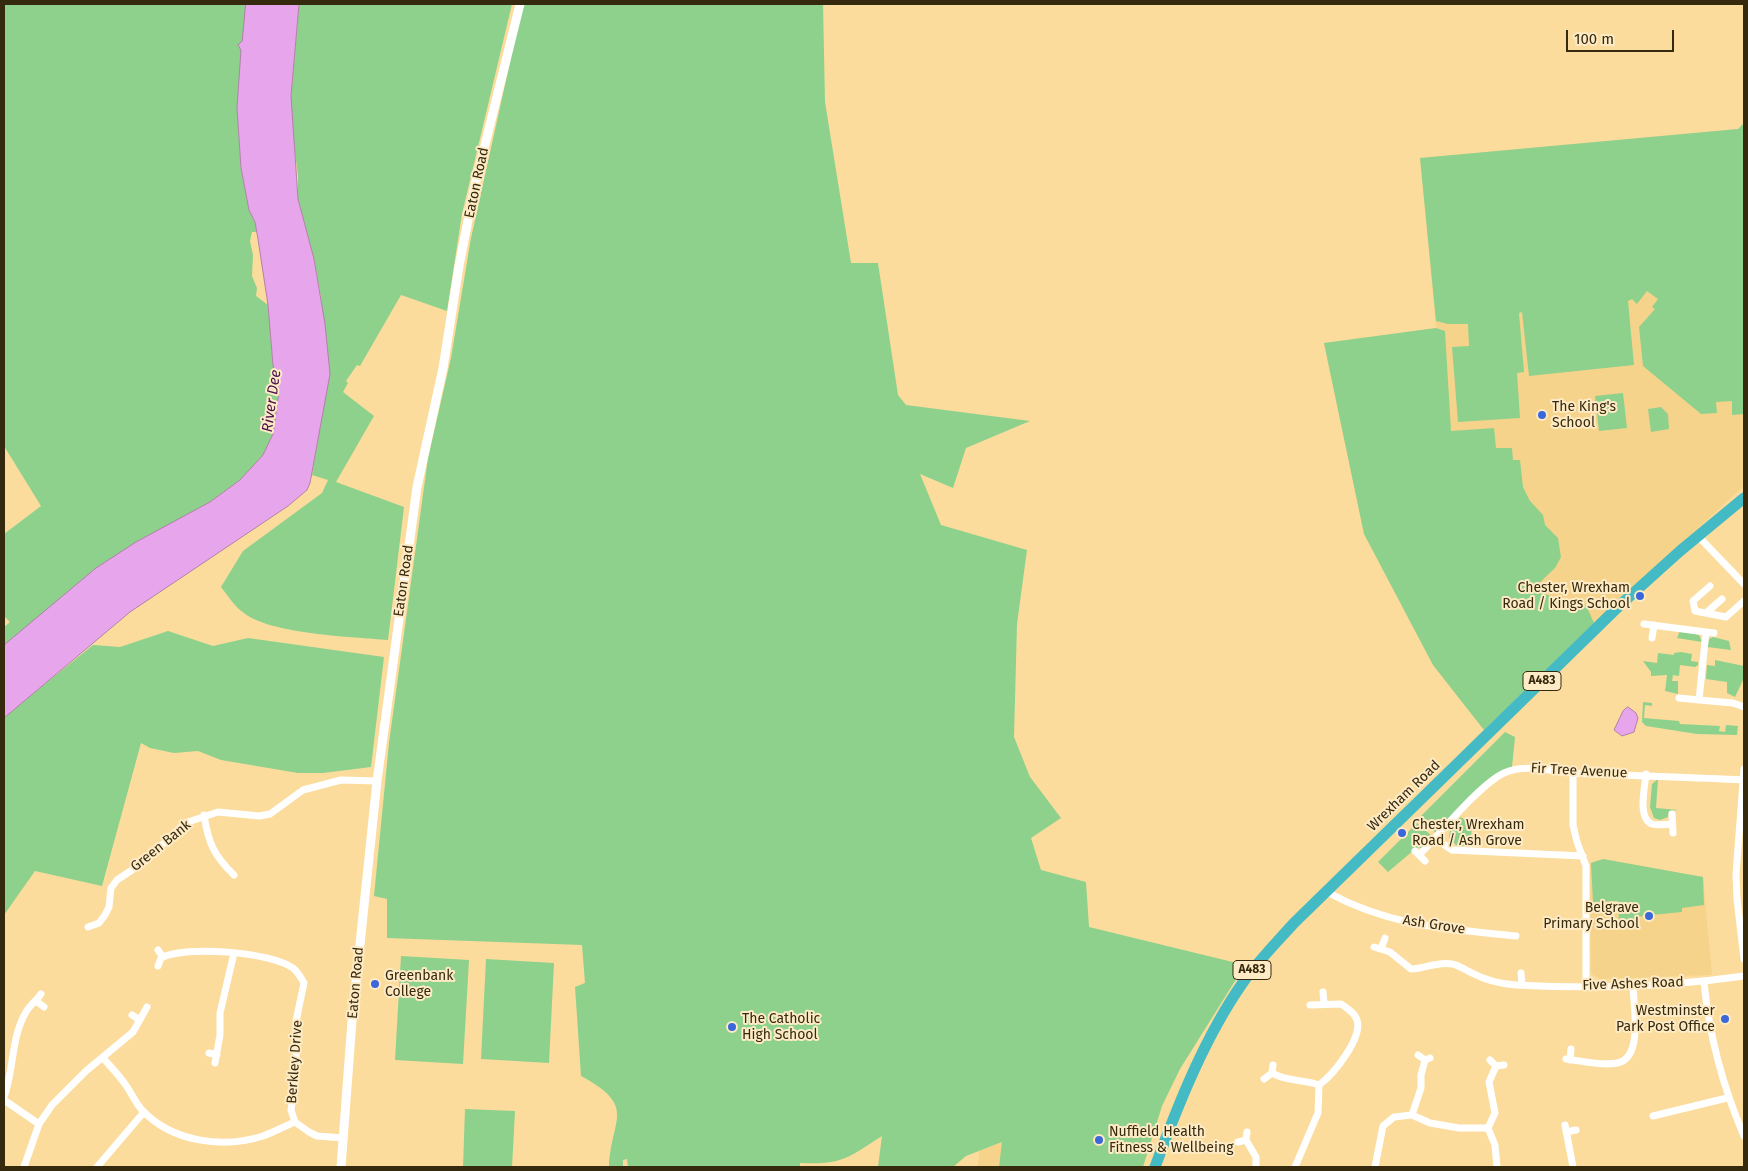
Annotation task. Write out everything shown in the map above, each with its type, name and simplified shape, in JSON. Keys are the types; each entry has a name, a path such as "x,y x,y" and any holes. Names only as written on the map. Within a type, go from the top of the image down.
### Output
{"highway":[{"name":"Wrexham Road","path":"1155,1167 1178,1106 1231,1001 1259,961 1619,606 1744,498"}],"street":[{"name":"Eaton Road","path":"341,1167 352,1021 376,781 422,460 443,368 459,266 475,185 520,4"},
{"path":"1698,536 1744,584"},
{"path":"1710,586 1693,601 1695,611 1726,617 1744,601"},
{"path":"1706,613 1722,599"},
{"path":"1644,624 1714,634"},
{"path":"1652,638 1654,625"},
{"path":"1699,700 1706,632"},
{"path":"1679,698 1733,703 1744,707"},
{"name":"Fir Tree Avenue","path":"1420,856 1489,782 1504,773 1530,768 1574,773 1646,774 1743,780"},
{"path":"1744,769 1736,874 1744,959"},
{"path":"1574,773 1574,825 1577,842 1586,866 1586,986"},
{"path":"1646,774 1644,812 1647,820 1653,824 1672,824"},
{"name":"Green Bank","path":"88,927 99,923 105,915 111,888 117,880 149,858 185,823 204,815 218,812 259,816 270,814 303,790 341,780 376,781"},
{"path":"1672,814 1673,833"},
{"path":"204,815 209,843 223,865 234,875"},
{"path":"1436,838 1452,850 1583,856"},
{"name":"Ash Grove","path":"1327,892 1349,904 1414,925 1516,936"},
{"name":"Five Ashes Road","path":"1385,938 1378,948 1390,952 1411,969 1442,963 1452,964 1487,979 1522,985 1633,987 1704,982 1744,976"},
{"path":"158,950 163,957 158,966"},
{"name":"Berkley Drive","path":"163,957 181,952 215,951 277,960 295,969 304,984 295,1029 296,1074 292,1096 292,1110 295,1122 300,1128 317,1136 344,1138"},
{"path":"215,1063 213,1054 220,1035 220,1013 234,953"},
{"path":"1521,973 1522,985"},
{"path":"1704,982 1706,1005 1727,1098 1744,1136"},
{"path":"1571,1049 1568,1059 1615,1064 1628,1058 1634,1046 1633,987"},
{"path":"1322,992 1324,1003"},
{"path":"4,1096 10,1081 12,1059 20,1024 27,1010 41,994"},
{"path":"36,1001 44,1007"},
{"path":"1310,1005 1324,1003 1341,1004 1348,1008 1357,1019 1358,1026 1356,1038 1336,1069 1330,1077 1319,1085"},
{"path":"24,1167 39,1124 71,1086 133,1032 147,1007"},
{"path":"132,1015 140,1020"},
{"path":"1412,1115 1421,1088 1421,1076 1428,1059 1418,1055"},
{"path":"103,1058 124,1083 144,1112 172,1132 218,1142 264,1136 295,1122"},
{"path":"1497,1167 1495,1145 1488,1128 1495,1113 1488,1087 1493,1063 1504,1065"},
{"path":"1264,1079 1273,1069 1287,1080 1297,1079 1319,1085"},
{"path":"1295,1167 1318,1114 1319,1085"},
{"path":"1653,1116 1727,1098"},
{"path":"4,1100 39,1124"},
{"path":"97,1167 144,1112"},
{"path":"1375,1167 1383,1126 1394,1117 1412,1115 1443,1126 1488,1128"},
{"path":"1573,1167 1566,1128 1576,1130"},
{"path":"1238,1142 1247,1136 1256,1157 1256,1167"}],"shaded area":[{"path":"246,4 299,4 291,96 298,199 314,259 325,324 330,374 310,483 307,490 288,506 130,612 4,718 4,645 96,568 136,542 210,502 240,480 263,455 273,434 279,392 273,365 268,305 258,239 255,222 249,210 241,168 237,108 241,50 238,45 242,41"},
{"name":"The King's School","path":"1738,129 1744,140 1744,486 1594,623 1484,730 1433,665 1364,534 1324,344 1436,328 1420,158"},
{"path":"1628,707 1636,713 1638,718 1634,732 1622,736 1614,730 1623,711"},
{"name":"Belgrave Primary School","path":"1603,859 1703,877 1712,975 1600,979 1591,974 1590,863"},
{"path":"1003,1142 999,1167 978,1167 979,1151"}],"green space":[{"path":"4,4 246,4 237,108 241,168 249,210 255,222 257,232 252,232 250,241 253,255 252,276 257,288 256,296 268,305 273,365 279,392 273,434 263,455 240,480 210,502 137,543 4,645 4,627 10,622 4,616 4,534 41,506 4,446"},
{"path":"299,4 512,4 462,214 447,311 401,295 360,366 357,365 346,381 348,383 343,392 374,416 336,482 404,507 388,640 334,636 273,626 244,613 221,587 243,551 322,493 328,480 312,475 317,445 322,303 314,259 298,199 298,176 291,121 291,96"},
{"path":"523,4 823,4 825,102 851,263 878,263 898,395 906,405 1030,421 966,448 953,488 920,474 941,525 1027,550 1017,624 1014,737 1030,777 1061,818 1031,838 1041,870 1086,882 1089,927 1245,965 1180,1069 1162,1106 1143,1167 999,1167 1002,1142 966,1156 953,1167 878,1167 882,1136 852,1155 826,1163 800,1163 800,1167 628,1167 627,1159 623,1160 623,1167 609,1167 617,1115 615,1105 610,1096 581,1076 575,987 585,983 582,945 387,938 387,899 374,896 389,743 428,458 451,358 471,238"},
{"path":"1744,123 1744,414 1732,415 1732,401 1716,402 1717,413 1701,414 1643,366 1639,327 1655,309 1652,307 1658,299 1647,291 1637,304 1632,299 1628,301 1634,365 1529,376 1522,312 1519,313 1524,372 1517,373 1520,418 1458,422 1452,347 1469,346 1468,324 1448,324 1436,321 1420,158 1738,129"},
{"path":"1436,328 1445,331 1451,431 1494,428 1496,448 1512,448 1513,460 1520,460 1523,487 1530,501 1543,515 1545,525 1558,538 1561,557 1555,568 1535,587 1547,595 1586,605 1594,623 1484,730 1433,665 1364,534 1324,343"},
{"path":"1623,393 1627,428 1599,431 1595,396"},
{"path":"1661,407 1668,414 1669,429 1651,432 1648,409"},
{"path":"168,631 213,646 248,638 384,657 371,767 323,773 298,773 221,760 198,751 174,753 150,748 141,743 102,886 35,871 4,915 4,717 93,645 120,647"},
{"path":"1680,631 1699,635 1702,642 1677,638"},
{"path":"1713,637 1729,641 1731,650 1707,647 1709,639"},
{"path":"1658,653 1674,655 1674,653 1692,654 1691,661 1698,662 1698,665 1695,667 1680,665 1679,676 1673,675 1672,681 1678,681 1678,694 1665,691 1667,675 1651,676 1651,672 1643,661 1657,663"},
{"path":"1715,660 1744,666 1744,678 1735,697 1727,693 1727,682 1706,679 1707,665 1715,666"},
{"path":"1643,702 1652,703 1652,706 1645,705 1644,718 1679,721 1680,724 1720,726 1719,731 1725,732 1726,725 1738,726 1737,735 1697,734 1646,726 1642,722"},
{"path":"1505,732 1515,737 1512,767 1436,833 1419,818"},
{"path":"1658,779 1656,808 1678,810 1669,811 1668,817 1660,820 1654,818 1650,807 1652,784"},
{"path":"1461,817 1472,826 1470,847 1456,845 1449,838 1450,830"},
{"path":"1417,823 1433,837 1422,849 1418,847 1388,872 1378,862"},
{"path":"1603,859 1703,877 1704,905 1682,908 1682,912 1642,916 1619,924 1618,901 1593,902 1591,863"},
{"path":"401,956 469,960 463,1064 395,1060"},
{"path":"486,959 554,963 549,1063 481,1059"},
{"path":"465,1109 515,1111 512,1167 463,1167"}],"place":[{"name":"The King's School","path":"1542,415"},
{"name":"Chester, Wrexham Road / Kings School","path":"1640,596"},
{"name":"Chester, Wrexham Road / Ash Grove","path":"1402,833"},
{"name":"Belgrave Primary School","path":"1649,916"},
{"name":"Greenbank College","path":"375,984"},
{"name":"Westminster Park Post Office","path":"1725,1019"},
{"name":"The Catholic High School","path":"732,1027"},
{"name":"Nuffield Health Fitness & Wellbeing","path":"1099,1140"}],"water label":[{"name":"River Dee","path":"272,401"}]}
